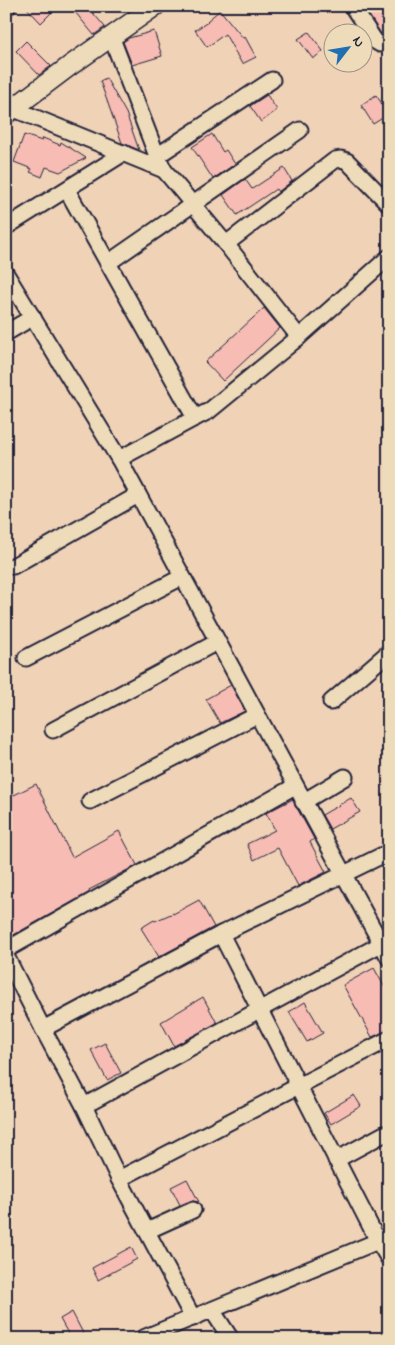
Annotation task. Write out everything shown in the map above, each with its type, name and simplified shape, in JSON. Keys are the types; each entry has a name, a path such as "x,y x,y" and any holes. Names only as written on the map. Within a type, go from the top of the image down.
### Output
{"street":[{"path":"9,108 155,6"},
{"path":"352,6 375,41 380,44 389,40"},
{"path":"111,36 164,170 226,244 299,337"},
{"path":"157,156 272,80"},
{"path":"9,108 164,170"},
{"path":"108,263 300,130"},
{"path":"6,227 124,153"},
{"path":"226,244 335,160 347,161 389,204"},
{"path":"67,190 195,418"},
{"path":"118,459 209,411 299,337 389,257"},
{"path":"6,274 118,459 389,958"},
{"path":"6,333 33,317"},
{"path":"13,566 138,495"},
{"path":"26,658 182,577"},
{"path":"53,730 217,642"},
{"path":"331,702 389,652"},
{"path":"90,801 257,715"},
{"path":"303,802 345,777"},
{"path":"6,950 295,786"},
{"path":"43,1029 221,934 389,852"},
{"path":"221,934 336,1160 383,1238 389,1259"},
{"path":"84,1106 381,944"},
{"path":"6,956 84,1106 119,1179 193,1318"},
{"path":"119,1179 389,1039"},
{"path":"336,1160 384,1134"},
{"path":"147,1231 193,1210"},
{"path":"141,1339 159,1335 193,1318 383,1238"},
{"path":"212,1310 231,1339"}],"building":[{"path":"25,6 58,6 41,23"},
{"path":"70,6 87,6 105,27 94,35"},
{"path":"363,6 382,6 389,17 389,32 381,34"},
{"path":"220,10 243,38 245,37 256,57 242,64 225,34 207,47 195,30 208,22"},
{"path":"154,31 162,56 132,65 123,42 129,38"},
{"path":"309,32 322,52 313,59 298,39"},
{"path":"26,41 51,66 39,75 16,51"},
{"path":"106,78 126,113 139,150 122,143 100,81"},
{"path":"267,95 277,110 261,122 250,106"},
{"path":"376,95 389,114 373,124 361,105"},
{"path":"212,134 223,152 226,150 235,164 213,179 192,147"},
{"path":"24,135 42,141 43,138 60,145 61,142 86,158 60,172 46,167 42,177 30,172 32,169 14,162"},
{"path":"284,168 292,181 278,192 276,189 237,215 223,195 245,179 252,189"},
{"path":"264,308 280,328 223,381 205,362"},
{"path":"231,685 245,711 220,723 206,699"},
{"path":"36,784 72,857 119,831 137,865 89,890 90,892 10,937 6,929 6,799"},
{"path":"351,798 360,812 330,829 322,815"},
{"path":"293,799 314,839 310,842 326,872 298,886 278,848 254,860 247,844 275,830 266,813"},
{"path":"199,900 214,927 159,957 141,928 154,920 173,914"},
{"path":"374,968 389,995 389,1030 372,1037 343,985"},
{"path":"203,997 217,1023 174,1046 161,1022"},
{"path":"305,1002 323,1033 307,1042 289,1012"},
{"path":"105,1043 121,1073 107,1080 91,1050"},
{"path":"354,1095 361,1106 331,1124 324,1113"},
{"path":"187,1179 199,1202 190,1201 180,1205 171,1187"},
{"path":"131,1247 137,1259 98,1280 92,1268"},
{"path":"72,1312 86,1339 71,1339 60,1319"}]}
